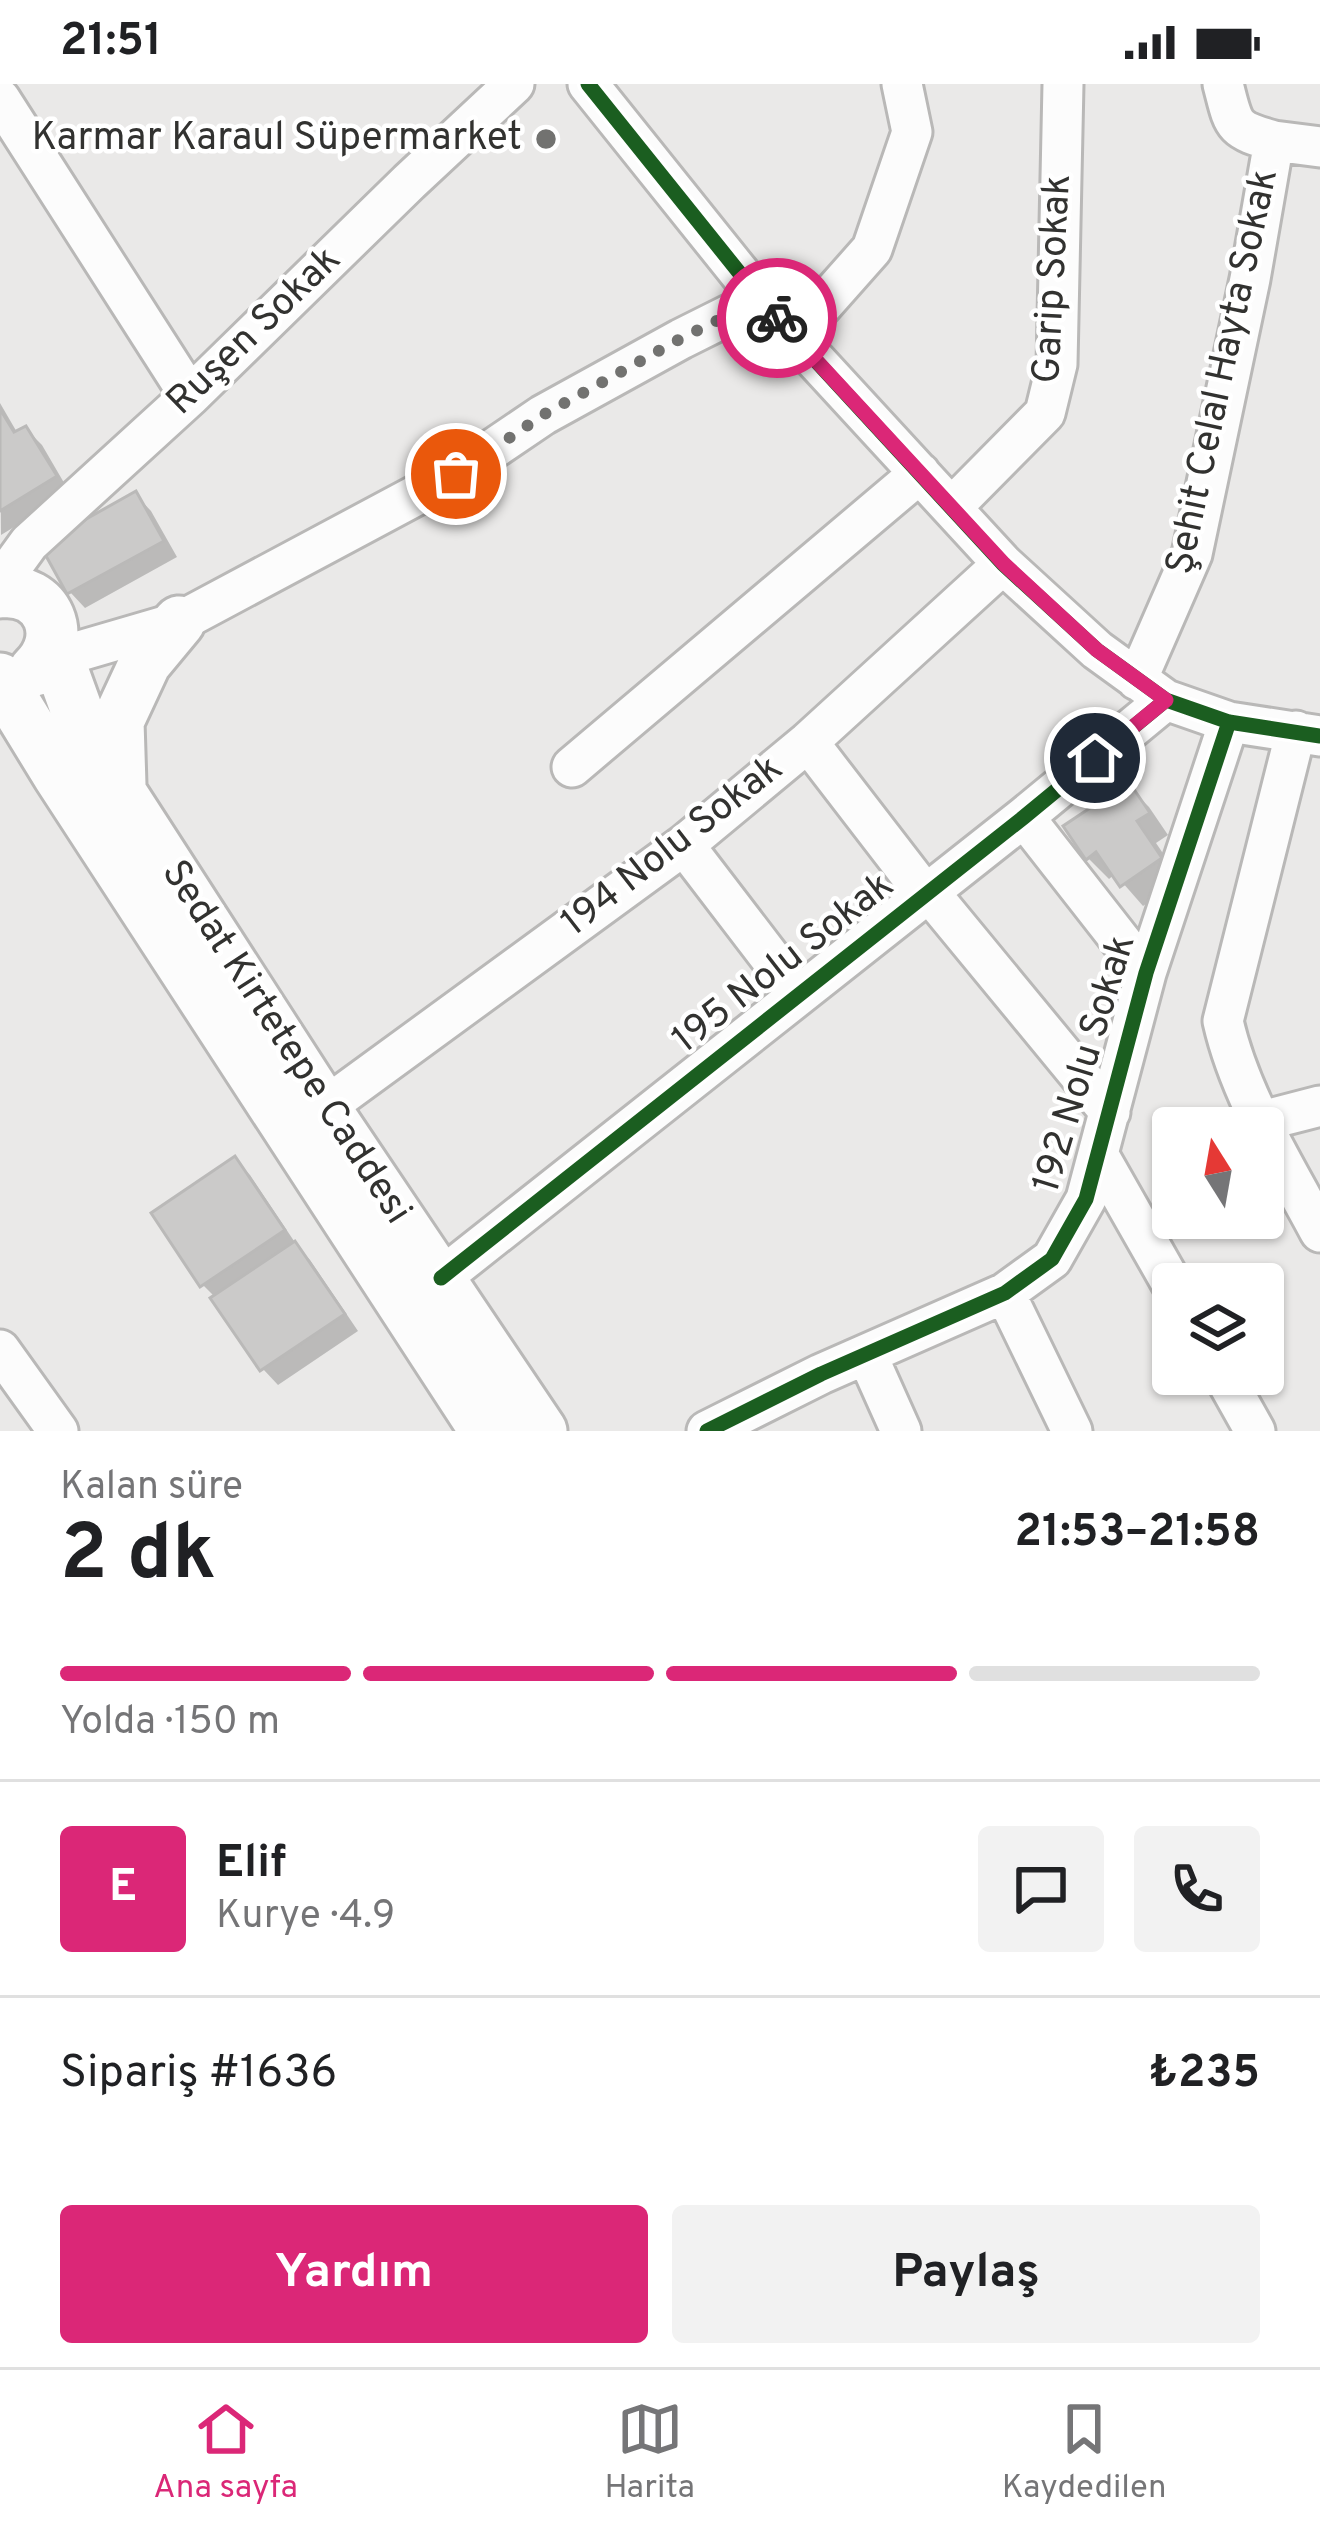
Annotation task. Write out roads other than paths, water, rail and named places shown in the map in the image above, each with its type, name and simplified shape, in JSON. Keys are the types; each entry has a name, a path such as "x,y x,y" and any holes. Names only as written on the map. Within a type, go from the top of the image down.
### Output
{"main road":[{"path":"2,586 39,604 51,624 30,664"},
{"path":"120,791 118,721 145,663 178,622"},
{"name":"Sedat Kirtetepe Caddesi","path":"30,664 86,736 324,1108 542,1431"},
{"name":"Sedat Kirtetepe Caddesi","path":"30,664 58,774 486,1431"}],"street":[{"name":"Ruşen Sokak","path":"2,586 29,543 190,396 514,84"},
{"path":"588,84 794,337 1004,564 1097,650 1151,690 1229,722 1308,734 1223,1021 1231,1057 1255,1107"},
{"path":"794,337 872,249 912,132 902,84"},
{"name":"Garip Sokak","path":"952,507 1045,413 1057,364 1063,84"},
{"name":"Şehit Celal Hayta Sokak","path":"1151,690 1192,554 1274,141 1244,133 1233,122 1223,84"},
{"path":"0,99 190,396"},
{"path":"1274,141 1320,147"},
{"path":"30,664 178,622 456,474 543,415 761,299"},
{"path":"572,766 920,473"},
{"name":"194 Nolu Sokak","path":"324,1108 684,845 808,742 1004,564"},
{"name":"195 Nolu Sokak","path":"441,1278 1024,817 1151,690"},
{"name":"192 Nolu Sokak","path":"707,1431 821,1374 1005,1293 1052,1259 1086,1198 1147,973 1229,722"},
{"path":"808,742 1110,1112"},
{"path":"1024,817 1147,973"},
{"path":"684,845 798,994"},
{"path":"1284,1115 1320,1106"},
{"path":"1099,1156 1160,1263"},
{"path":"1284,1163 1320,1232"},
{"path":"1005,1293 1072,1431"},
{"path":"0,1350 58,1431"},
{"path":"867,1355 901,1431"},
{"path":"1235,1395 1255,1431"}],"place":[{"name":"Karmar Karaul Süpermarket","path":"546,139"}]}
